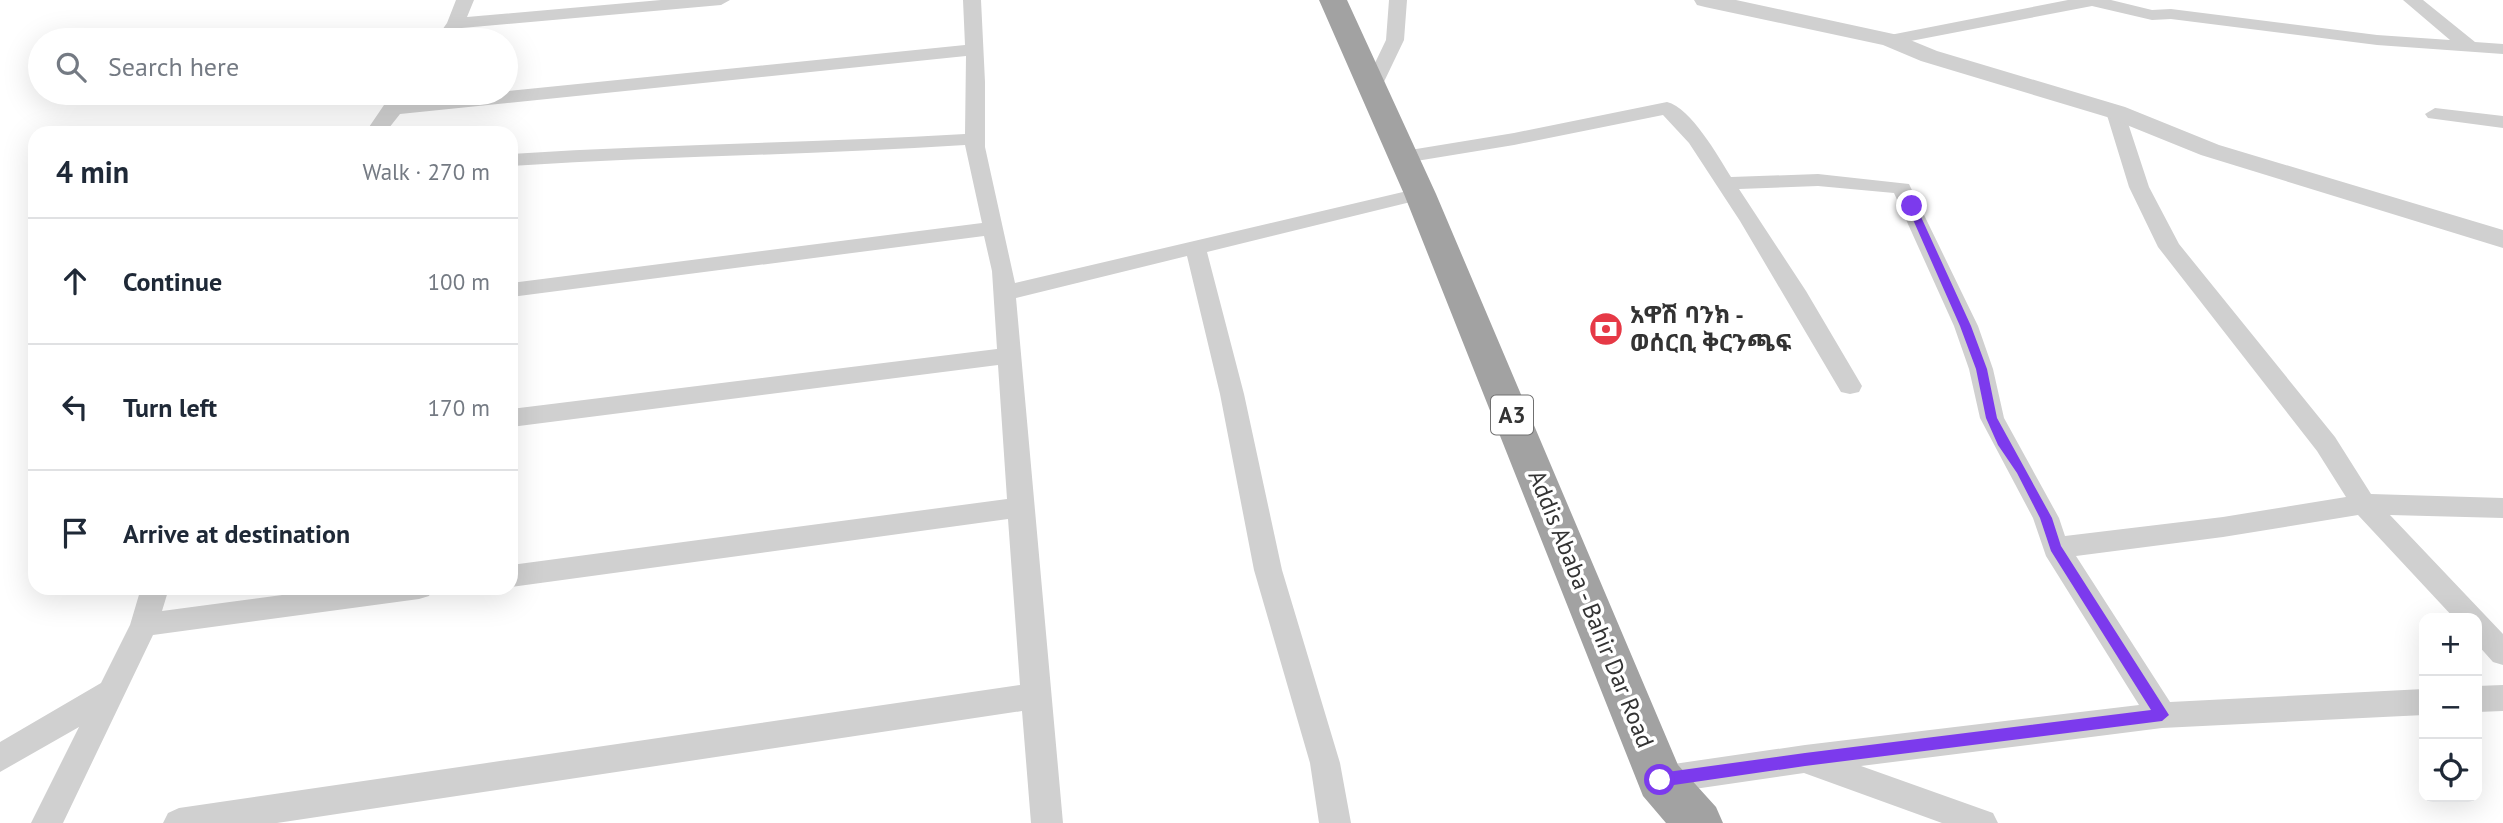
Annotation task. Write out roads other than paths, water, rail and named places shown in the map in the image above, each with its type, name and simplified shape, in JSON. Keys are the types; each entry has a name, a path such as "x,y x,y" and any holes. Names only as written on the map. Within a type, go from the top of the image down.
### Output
{"highway":[{"name":"Addis Ababa - Bahir Dar Road","path":"1333,0 1420,194 1660,780 1698,823"}],"street":[{"path":"452,28 465,0"},
{"path":"456,23 721,0"},
{"path":"972,0 976,82 975,139 1003,271 1047,823"},
{"path":"1372,88 1395,40 1398,0"},
{"path":"1705,0 1890,40 1929,56 2116,112 2210,150 2503,239"},
{"path":"1890,40 2092,0 2152,15 2171,14 2377,40 2503,49"},
{"path":"2412,0 2469,46"},
{"path":"518,95 974,50"},
{"path":"379,126 394,105"},
{"path":"391,108 421,105"},
{"path":"1404,157 1514,139 1667,108 1679,118 1793,285 1850,386"},
{"path":"2116,112 2138,187 2169,247 2326,444 2364,504 2466,613"},
{"path":"2435,114 2503,122"},
{"path":"518,159 634,151 774,149 975,139"},
{"path":"1725,183 1818,180 1902,188 1966,326 1981,369 1992,418 2046,518 2056,548 2162,715"},
{"path":"1005,293 1420,194"},
{"path":"518,289 993,228"},
{"path":"1196,249 1232,394 1268,570 1325,763 1335,823"},
{"path":"518,417 1010,355"},
{"path":"2056,548 2223,527 2364,504 2503,508"},
{"path":"518,575 1021,507"},
{"path":"47,823 144,625 153,595"},
{"path":"144,625 367,595"},
{"path":"2482,630 2503,653"},
{"path":"0,758 111,692"},
{"path":"179,823 1035,696"},
{"path":"2482,699 2503,698"},
{"path":"1660,780 1805,759 2162,715 2419,702"},
{"path":"1805,759 1982,823"}],"place":[{"name":"አዋሽ ባንክ - ወሰርቢ ቅርንጫፍ","path":"1606,329"}]}
